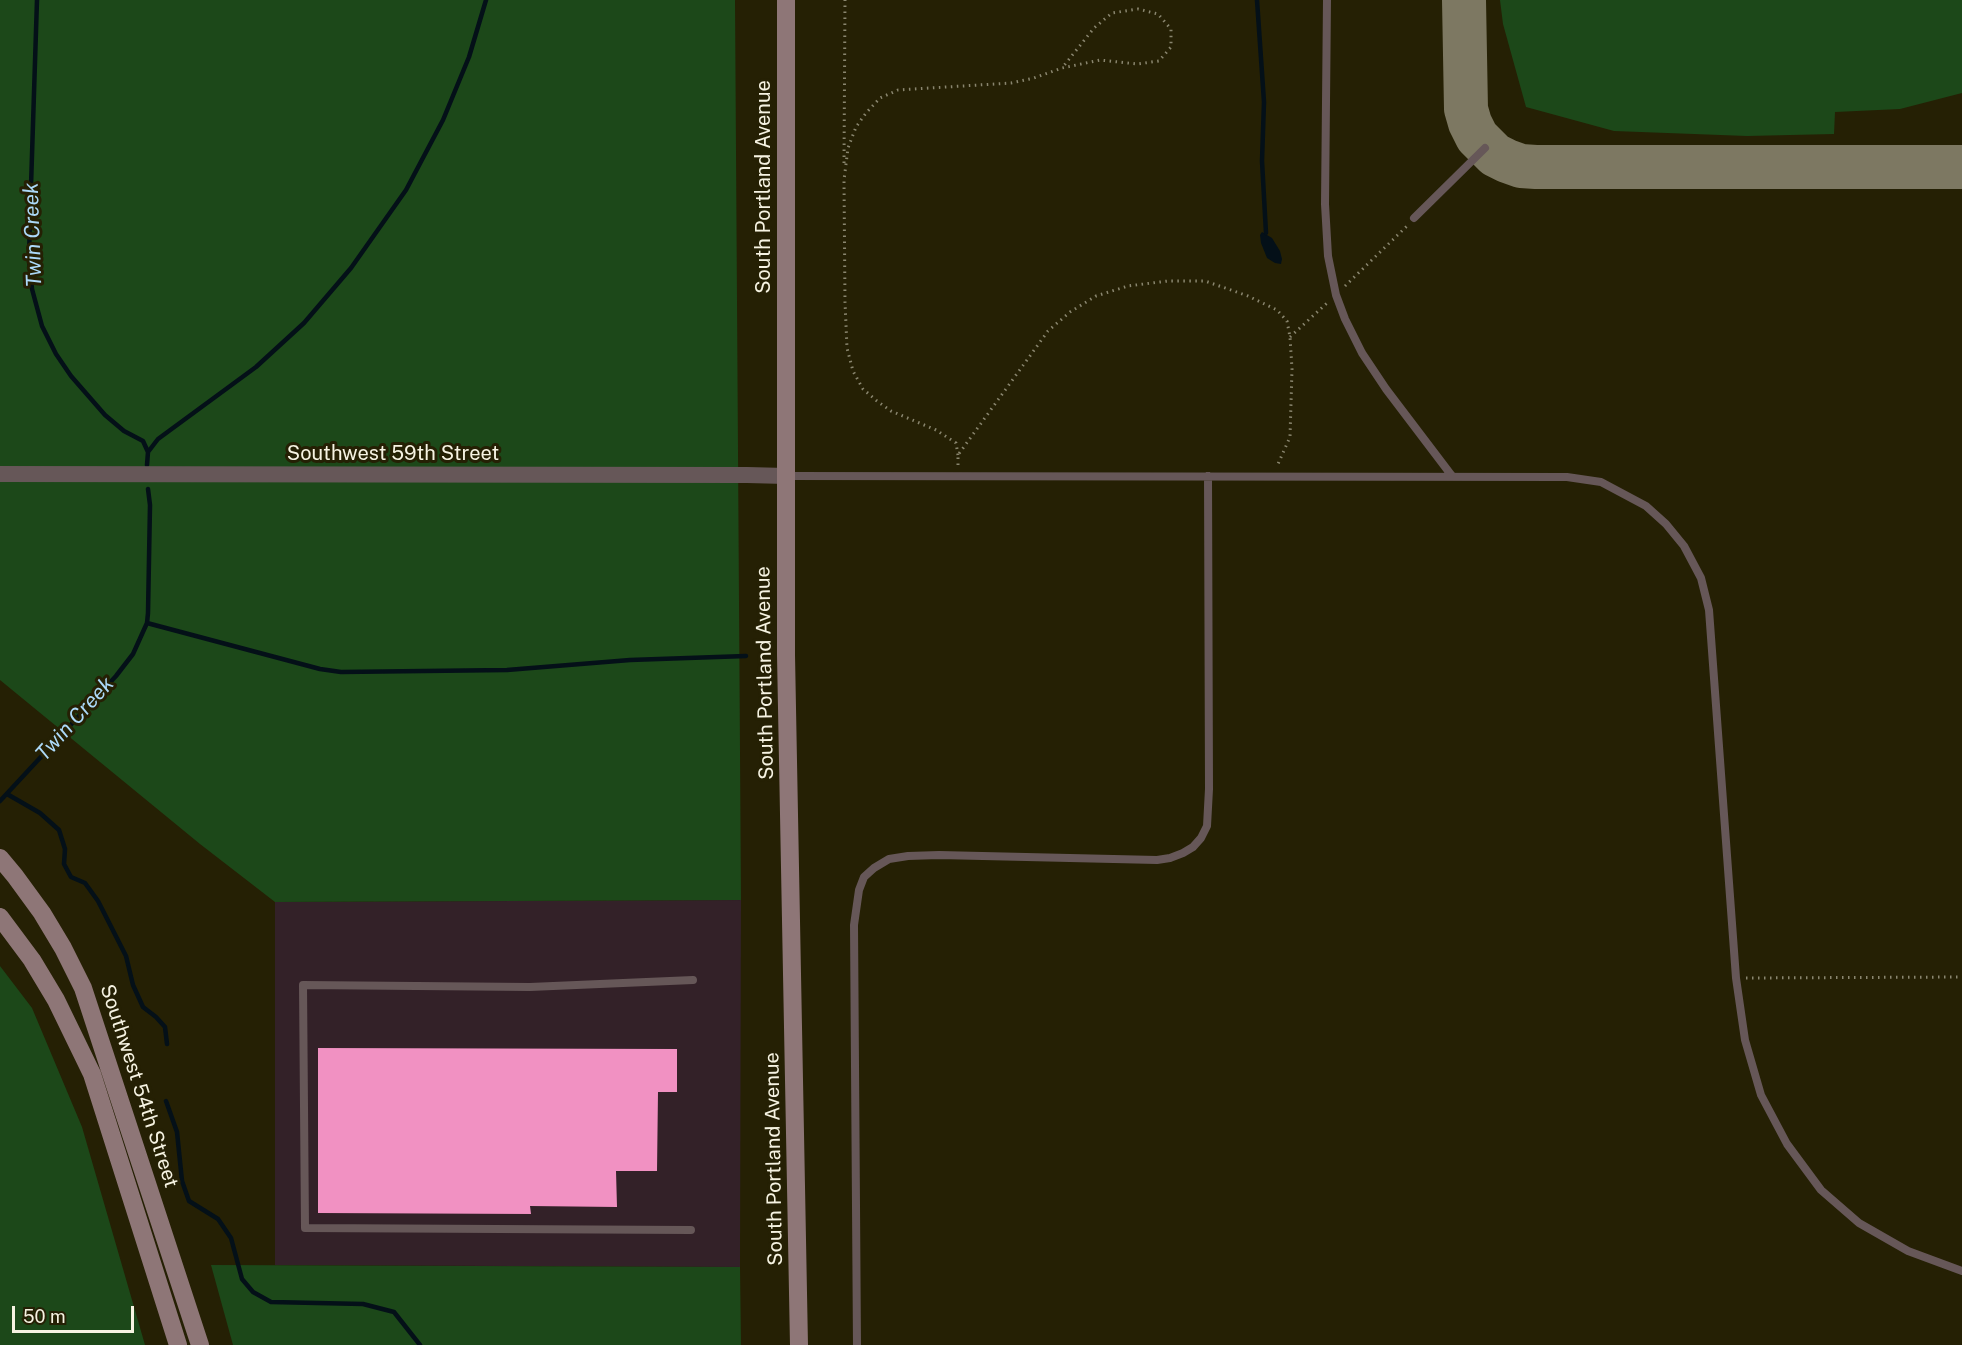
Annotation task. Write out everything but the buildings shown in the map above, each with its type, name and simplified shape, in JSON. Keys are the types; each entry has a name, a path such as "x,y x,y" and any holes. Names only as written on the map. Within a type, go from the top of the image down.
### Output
{"main road":[{"name":"South Portland Avenue","path":"786,0 786,655 799,1345"},
{"name":"Southwest 54th Street","path":"0,858 42,913 83,988 200,1345"},
{"path":"0,917 32,960 56,1000 92,1074 178,1345"}],"street":[{"name":"Southwest 59th Street","path":"0,474 786,476"}],"lane":[{"path":"1327,0 1325,204 1328,256 1336,295 1362,353 1386,389 1452,476"},
{"path":"1414,218 1485,148"},
{"path":"786,476 1568,477 1601,482 1646,506 1666,524 1684,546 1701,578 1709,610 1736,978 1745,1040 1761,1095 1787,1143 1821,1190 1869,1229 1908,1251 1962,1272"},
{"path":"857,1345 854,925 855,905 864,877 889,859 908,856 1157,860 1183,853 1202,838 1207,826 1209,789 1208,476"},
{"path":"691,1230 304,1228 303,985 530,987 693,980"}],"path":[{"path":"845,0 844,180 847,348 853,371 863,389 891,411 936,430 956,443 958,476"},
{"path":"844,180 848,148 856,127 880,98 898,90 1011,83 1100,60 1137,64 1159,62 1171,47 1171,29 1158,14 1137,9 1112,13 1094,28 1062,68"},
{"path":"1290,337 1414,218"},
{"path":"958,455 1048,331 1070,312 1096,296 1128,286 1168,281 1204,282 1248,296 1277,310 1287,321 1292,369 1290,437 1280,463 1266,476"},
{"path":"1736,978 1962,977"}],"shaded area":[{"path":"1262,232 1272,238 1280,251 1281,264 1267,258 1261,243"},
{"path":"741,900 740,1267 275,1265 275,902"}],"green space":[{"path":"0,0 735,0 741,900 275,902 200,844 0,680"},
{"path":"1500,0 1962,0 1962,93 1900,109 1835,112 1834,134 1747,136 1614,131 1526,107 1503,24"},
{"path":"0,966 32,1008 82,1127 145,1345 0,1345"},
{"path":"211,1265 740,1267 741,1345 233,1345"}],"waterway":[{"name":"Twin Creek","path":"37,0 29,259 32,289 42,326 56,354 71,376 105,415 124,431 143,441 148,452 147,465"},
{"path":"148,452 158,439 256,367 304,323 351,268 406,190 443,120 469,57 486,0"},
{"path":"1257,0 1264,102 1262,161 1266,233"},
{"name":"Twin Creek","path":"0,801 116,676 133,654 147,623 148,613 150,505 148,489"},
{"path":"147,623 320,669 341,672 507,670 630,660 746,656"},
{"path":"7,794 40,813 59,830 65,849 64,864 71,877 85,883 98,901 126,956 133,985 143,1007 165,1027 167,1044"},
{"path":"166,1101 177,1132 182,1181 189,1201 218,1219 231,1238 242,1279 253,1292 271,1302 363,1304 394,1312 420,1345"}],"taxiway":[{"path":"1464,0 1466,109 1470,123 1477,137 1495,155 1521,166 1962,167"}]}
